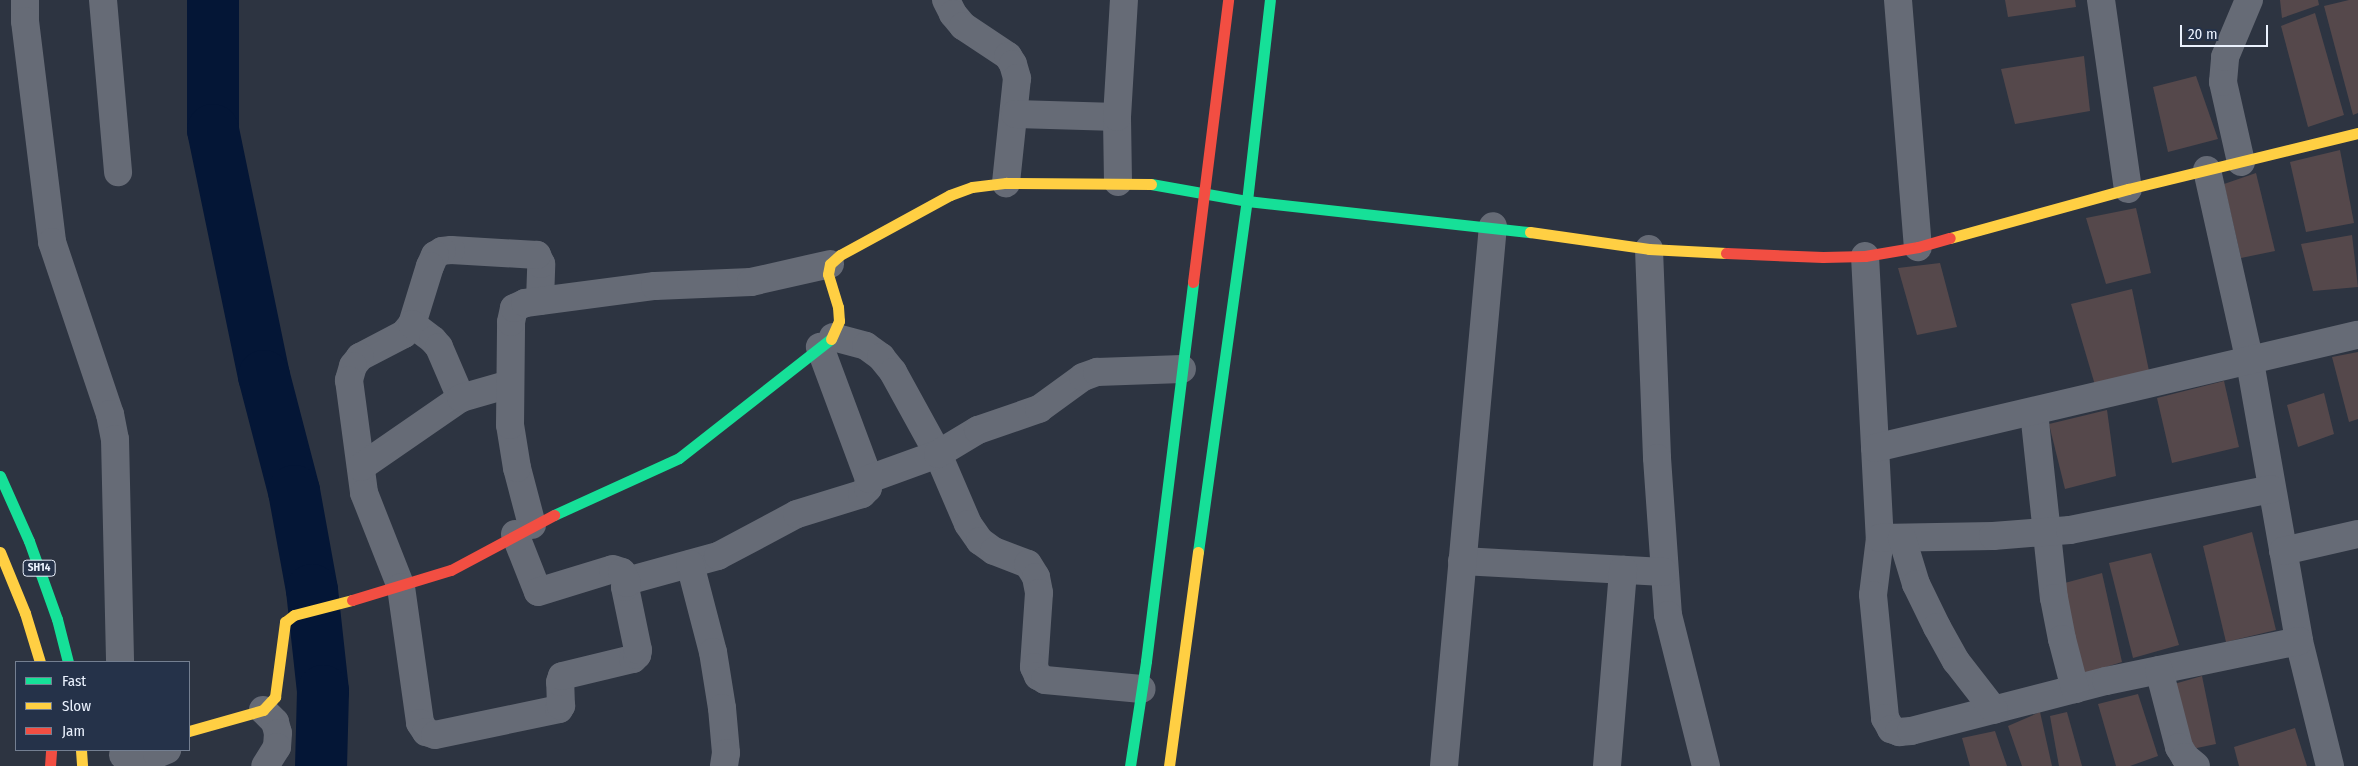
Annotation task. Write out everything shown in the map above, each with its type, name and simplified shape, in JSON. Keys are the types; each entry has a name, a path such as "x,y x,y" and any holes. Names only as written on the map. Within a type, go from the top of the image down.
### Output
{"street":[{"path":"25,0 25,21 52,242 110,414 115,439 120,661"},
{"path":"103,0 118,172"},
{"path":"946,0 952,14 963,26 1008,56 1017,78 1015,114 1006,183"},
{"path":"1118,182 1117,116 1124,0"},
{"path":"1130,766 1142,689 1228,0"},
{"path":"1169,766 1247,201 1270,0"},
{"path":"1898,0 1918,248"},
{"path":"2101,0 2128,189"},
{"path":"2241,162 2223,82 2225,57 2249,0"},
{"path":"1015,114 1117,116"},
{"path":"540,301 541,264 537,255 442,251 435,255 430,266 412,324 404,334 360,357 353,366 349,380 364,493 399,587 420,723 426,732 435,735 559,709 561,706 560,682 562,676 633,659 638,650 625,587 627,583 622,572 613,569 538,592 523,530 517,468 510,425 511,322 514,308 525,303 655,286 751,282 830,264 840,255 950,195 972,187 1006,183 1118,182 1155,184 1247,201 1493,226 1649,249 1823,257 1865,256 1918,248 2128,189 2358,133"},
{"path":"2207,170 2250,362 2299,641 2330,766"},
{"path":"1444,766 1493,226"},
{"path":"1649,249 1664,572 1668,615 1706,766"},
{"path":"1865,256 1875,448 1891,538 1956,661 1994,710"},
{"path":"190,731 248,716 263,710 275,697 285,622 294,614 399,587 451,570 523,530 680,458 827,342 839,321 838,307 828,274 830,264"},
{"path":"412,324 439,347 461,398"},
{"path":"1875,448 2250,362 2358,335"},
{"path":"827,342 866,346 881,357 893,372 938,454 968,524 980,541 994,551 1028,564 1036,577 1039,594 1034,667 1038,676 1044,680 1142,689"},
{"path":"627,583 634,579 718,556 739,547 797,514 862,494 868,488 869,479 827,342"},
{"path":"869,479 938,454 978,430 1039,409 1083,377 1097,372 1182,369"},
{"path":"361,467 461,398 510,384"},
{"path":"2034,412 2054,598 2062,639 2076,689"},
{"name":"SH14","path":"0,476 29,541 57,619 68,661"},
{"path":"1891,538 1993,536 2070,530 2271,488"},
{"path":"2283,551 2358,534"},
{"path":"1891,538 1873,595 1885,718 1891,729 1899,732 1911,731 2159,670 2299,641"},
{"path":"0,548 29,541"},
{"name":"SH14","path":"0,552 25,613 40,661"},
{"path":"1462,561 1664,572"},
{"path":"690,564 714,661 722,708 726,752 724,766"},
{"path":"1607,766 1623,570"},
{"path":"2159,670 2179,747 2185,757 2196,766"},
{"path":"263,710 275,722 278,732 277,747 265,766"},
{"path":"50,766 51,751"},
{"path":"81,751 82,766"},
{"path":"123,757 157,754 165,751"}],"building":[{"path":"2005,0 2075,0 2076,7 2008,17"},
{"path":"2280,0 2318,0 2319,5 2282,18"},
{"path":"2349,0 2358,0 2358,113 2353,115 2324,6"},
{"path":"2315,13 2344,115 2308,127 2281,26"},
{"path":"2084,56 2090,111 2015,124 2001,69"},
{"path":"2196,76 2218,139 2168,152 2153,87"},
{"path":"2340,150 2354,223 2306,232 2290,162"},
{"path":"2256,173 2275,251 2241,258 2224,184"},
{"path":"2136,208 2151,273 2106,284 2086,218"},
{"path":"2352,235 2358,287 2313,291 2301,244"},
{"path":"1940,263 1957,327 1917,335 1898,268"},
{"path":"2132,289 2149,371 2095,385 2071,304"},
{"path":"2358,352 2358,419 2349,422 2332,357"},
{"path":"2224,381 2239,447 2172,463 2157,398"},
{"path":"2324,393 2334,434 2298,447 2287,405"},
{"path":"2107,410 2116,476 2065,489 2049,424"},
{"path":"2252,532 2276,630 2226,642 2203,546"},
{"path":"2151,553 2179,645 2133,658 2109,563"},
{"path":"2102,573 2122,662 2080,675 2061,584"},
{"path":"2202,676 2216,744 2192,749 2174,684"},
{"path":"2138,694 2158,756 2130,766 2116,766 2098,704"},
{"path":"2040,712 2052,766 2022,766 2008,726"},
{"path":"2067,712 2082,766 2059,766 2050,716"},
{"path":"2295,728 2307,766 2239,766 2234,747"},
{"path":"1995,731 2007,766 1970,766 1962,738"}],"waterway":[{"path":"213,0 213,130 264,376 294,491 312,590 323,691 321,766"}],"traffic: fast":[{"path":"1198,552 1247,201 1270,0"},
{"path":"1151,184 1247,201 1530,232"},
{"path":"1130,766 1146,661 1193,282"},
{"path":"554,515 679,458 831,339"},
{"path":"0,476 29,541 57,619 68,661"}],"traffic: slow":[{"path":"1950,238 2128,189 2358,133"},
{"path":"831,339 839,321 838,307 828,274 830,264 840,255 950,195 972,187 1006,183 1151,184"},
{"path":"1530,232 1649,249 1726,253"},
{"path":"0,552 25,613 40,661"},
{"path":"1169,766 1198,552"},
{"path":"190,731 263,710 275,697 285,622 294,615 352,600"},
{"path":"81,751 82,766"}],"traffic: jam":[{"path":"1193,282 1228,0"},
{"path":"1726,253 1823,257 1865,256 1918,247 1950,238"},
{"path":"352,600 451,570 554,515"},
{"path":"50,766 51,751"}]}
